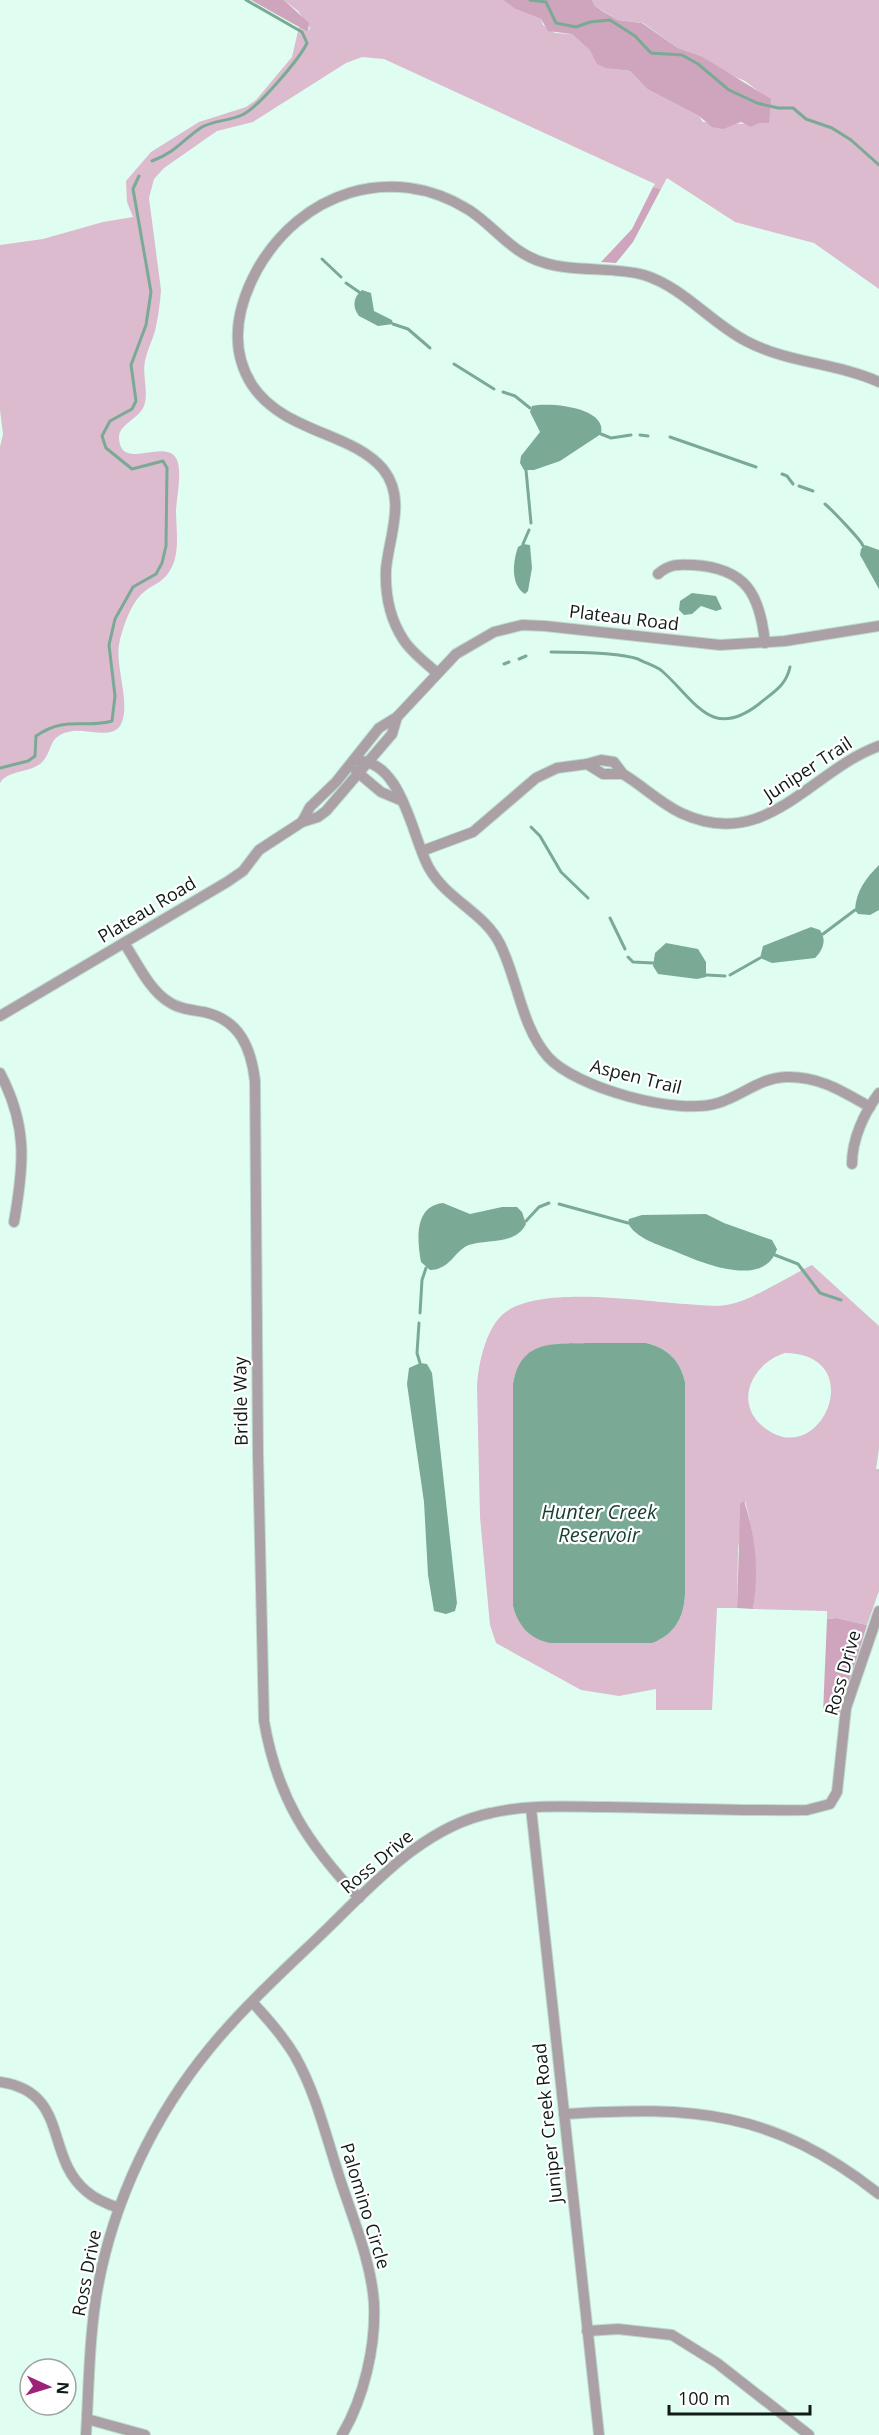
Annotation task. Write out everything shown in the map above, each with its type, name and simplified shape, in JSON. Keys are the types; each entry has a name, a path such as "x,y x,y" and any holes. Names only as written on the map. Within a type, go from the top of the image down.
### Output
{"street":[{"path":"437,673 403,639 389,604 387,568 395,512 393,489 385,471 364,453 292,420 274,408 251,382 242,361 237,325 245,294 276,240 311,209 335,197 364,189 389,187 431,193 471,211 516,250 538,261 559,266 628,272 651,278 755,346 879,382"},
{"path":"658,574 669,567 683,564 722,569 739,579 751,590 759,606 765,643"},
{"name":"Plateau Road","path":"302,822 309,807 354,761 379,729 397,717 437,673 473,643 494,632 522,625 552,626 699,644 765,643 879,626"},
{"name":"Plateau Road","path":"0,1016 227,882 243,871 259,850 302,822 318,817 326,811 392,734 397,717"},
{"name":"Juniper Trail","path":"422,851 472,832 547,772 587,764 603,774 623,774 688,816 713,822 739,823 763,817 785,807 858,756 879,746"},
{"path":"369,762 354,761 358,775 389,797 400,800"},
{"name":"Aspen Trail","path":"369,762 396,786 430,869 445,888 474,912 492,932 506,956 540,1047 557,1066 576,1079 601,1089 688,1107 718,1103 772,1078 798,1077 832,1085 870,1107"},
{"name":"Bridle Way","path":"124,943 152,985 167,1001 225,1020 241,1035 251,1054 255,1081 258,1454 264,1721 272,1762 294,1816 322,1858 359,1898"},
{"path":"0,1073 15,1105 21,1132 23,1171 14,1222"},
{"path":"852,1164 854,1144 870,1107 879,1094"},
{"name":"Ross Drive","path":"86,2435 95,2306 102,2266 119,2208 144,2151 178,2092 211,2047 253,2003 359,1898 408,1855 456,1825 492,1812 531,1808 807,1810 830,1804 837,1792 849,1695 879,1611"},
{"name":"Juniper Creek Road","path":"531,1808 599,2435"},
{"name":"Palomino Circle","path":"253,2003 276,2027 301,2067 330,2147 370,2278 374,2316 371,2347 358,2398 342,2435"},
{"path":"0,2082 23,2087 38,2097 49,2114 67,2164 78,2184 96,2198 119,2208"},
{"path":"564,2114 649,2111 732,2118 776,2132 818,2152 879,2194"},
{"path":"587,2331 618,2329 672,2335 717,2364 809,2435"},
{"path":"87,2419 145,2435"}],"shaded area":[{"path":"251,0 284,0 309,23 308,32"},
{"path":"284,0 503,0 515,9 541,19 543,25 555,33 572,34 614,69 630,71 647,89 699,116 703,122 748,124 764,122 768,99 745,81 723,72 701,56 678,48 643,23 618,20 595,6 592,0 879,0 879,289 814,243 735,222 667,178 661,189 653,187 655,184 384,59 362,57 346,63 253,122 217,131 164,168 154,179 149,198 161,290 159,306 155,331 145,361 144,406 122,428 119,437 122,448 128,453 159,451 168,452 176,457 179,469 176,510 177,542 175,558 169,572 139,596 122,631 118,654 124,698 123,718 120,726 111,732 73,731 58,736 40,764 8,776 0,783 0,447 3,434 0,410 0,245 43,239 103,222 133,217 127,202 126,181 151,152 199,122 246,107 256,100 292,57 299,27 308,32 310,28 298,11"},
{"path":"503,0 592,0 595,6 618,20 642,23 678,48 701,56 771,99 769,123 759,123 751,127 741,122 723,129 712,127 699,116 647,89 630,71 606,68 597,64 590,50 572,34 548,31 541,19 515,9"},
{"path":"653,187 661,189 633,242 616,263 601,262 632,229"},
{"path":"812,1265 879,1326 879,1449 876,1469 879,1469 879,1591 867,1625 836,1618 827,1619 827,1611 753,1609 755,1555 745,1501 738,1549 737,1608 717,1608 712,1710 656,1710 656,1689 619,1696 581,1690 496,1643 490,1625 480,1517 477,1387 484,1349 496,1322 502,1315 517,1306 538,1300 563,1297 616,1298 710,1306 729,1305 753,1296","holes":["576,1343 646,1343 672,1356 680,1367 685,1382 685,1594 681,1615 671,1632 659,1640 522,1626 513,1607 513,1384 517,1370 523,1359 540,1347","785,1353 812,1359 826,1372 831,1390 827,1409 817,1426 801,1436 781,1436 760,1424 752,1414 749,1403 749,1392 757,1373 765,1364"]},
{"path":"744,1501 755,1554 756,1581 753,1609 737,1608 740,1504"},
{"path":"836,1618 867,1625 840,1714 823,1713 827,1619"}],"water":[{"path":"362,290 371,293 374,311 392,320 393,324 378,326 359,316 354,302"},
{"path":"532,406 563,406 587,412 601,425 601,434 560,461 534,470 524,470 520,463 521,456 540,432 530,412"},
{"path":"523,544 530,545 532,568 528,591 525,594 517,585 514,572 518,547"},
{"path":"865,545 879,550 879,589 860,555"},
{"path":"692,593 716,596 722,609 716,611 701,606 692,614 684,615 679,610 680,601"},
{"path":"879,865 879,910 870,915 858,914 855,910 860,891"},
{"path":"811,927 820,930 824,941 815,958 772,963 760,958 763,946"},
{"path":"666,943 698,949 706,962 706,977 697,979 658,974 653,966 655,953"},
{"path":"443,1203 470,1214 502,1207 517,1207 522,1212 526,1224 521,1231 508,1238 469,1245 443,1267 430,1270 421,1262 420,1225 427,1210"},
{"path":"706,1214 772,1240 777,1249 770,1261 759,1268 746,1271 715,1266 648,1240 636,1233 628,1223 629,1219 642,1215"},
{"name":"Hunter Creek Reservoir","path":"576,1343 646,1343 672,1356 680,1367 685,1382 685,1594 683,1611 672,1630 660,1640 652,1643 551,1643 537,1639 522,1626 513,1606 513,1384 517,1369 523,1359 540,1347"},
{"path":"420,1363 427,1364 432,1373 457,1603 455,1611 446,1614 434,1611 428,1575 424,1502 407,1384 409,1368"}],"waterway":[{"path":"152,161 174,149 202,127 237,117 249,111 288,71 303,50 307,43 302,32 246,0"},
{"path":"530,0 546,2 556,23 576,27 590,22 610,20 635,36 651,53 682,55 698,64 729,90 757,103 778,108 793,108 806,119 832,128 851,140 879,165"},
{"path":"0,768 28,761 35,756 36,736 47,730 66,724 112,721 115,696 109,645 115,619 133,587 156,574 162,563 166,546 167,468 163,461 132,469 106,448 102,436 110,421 132,409 136,401 131,365 146,325 151,292 133,189 139,176"},
{"path":"322,259 341,277"},
{"path":"346,283 359,292"},
{"path":"393,324 408,329 430,348"},
{"path":"454,364 494,389"},
{"path":"503,392 515,396 530,408"},
{"path":"601,434 611,438 631,435"},
{"path":"640,435 648,436"},
{"path":"670,437 756,467"},
{"path":"526,470 531,523"},
{"path":"782,474 787,476 793,484"},
{"path":"799,486 813,491"},
{"path":"825,504 863,546"},
{"path":"523,544 529,530"},
{"path":"551,652 583,652 638,659 662,671 705,713 716,718 728,719 742,714 774,692 782,684 790,667"},
{"path":"519,659 526,656"},
{"path":"504,664 509,662"},
{"path":"531,827 540,836 561,872 588,898"},
{"path":"823,934 855,910"},
{"path":"610,918 625,949"},
{"path":"628,957 633,962 653,963"},
{"path":"730,975 760,958"},
{"path":"707,975 725,976"},
{"path":"526,1221 539,1207 549,1203"},
{"path":"559,1204 628,1223"},
{"path":"775,1255 798,1264 820,1293 841,1300"},
{"path":"420,1313 422,1280 426,1268"},
{"path":"419,1323 417,1353 420,1363"}]}
